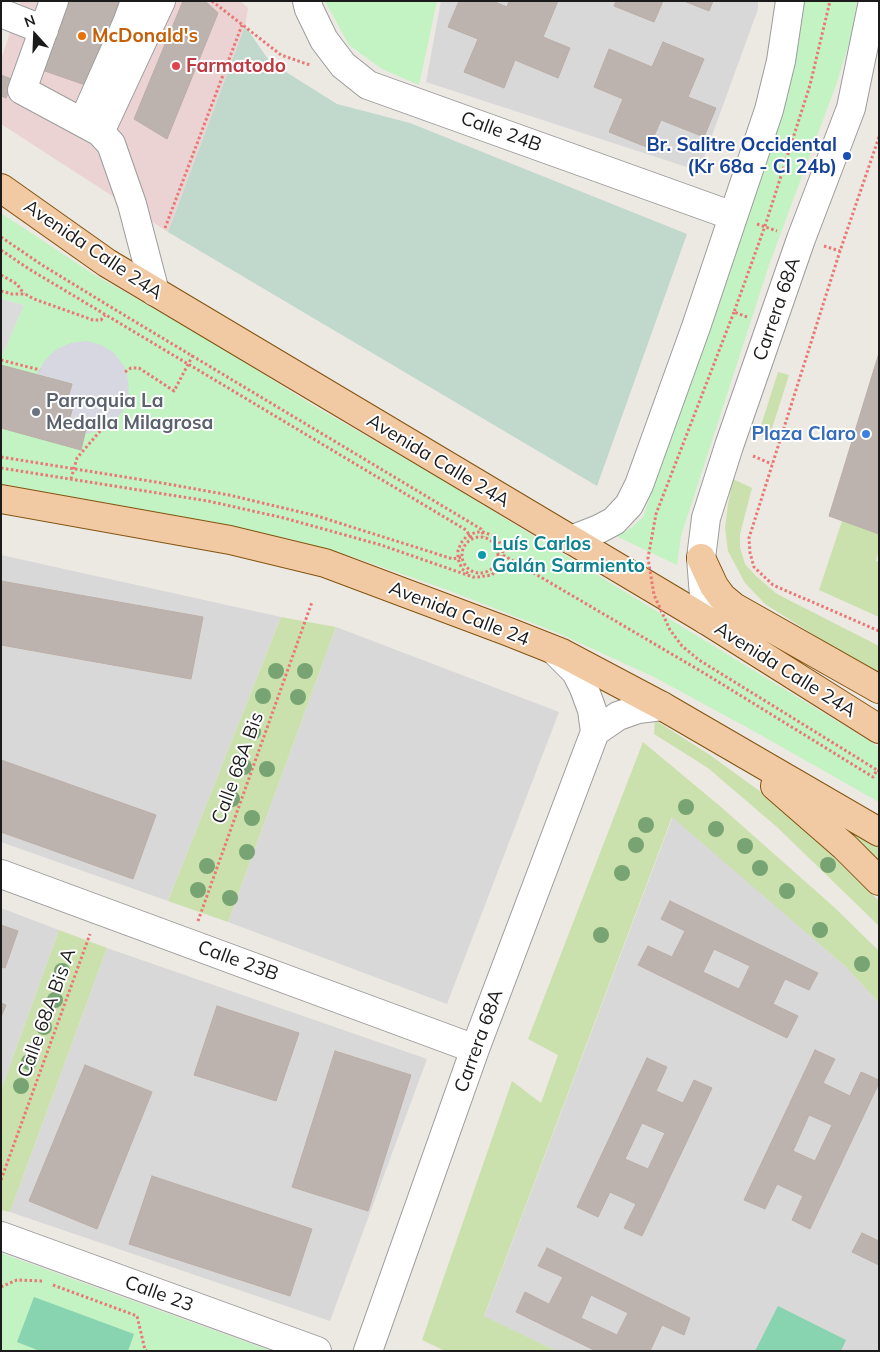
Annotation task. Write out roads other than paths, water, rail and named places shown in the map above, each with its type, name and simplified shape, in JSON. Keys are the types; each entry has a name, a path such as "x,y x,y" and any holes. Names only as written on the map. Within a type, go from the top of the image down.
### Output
{"main road":[{"name":"Avenida Calle 24A","path":"1,188 107,263 706,620 879,729"},
{"name":"Avenida Calle 24","path":"1,499 230,540 325,563 509,632 556,652 662,706 879,832"},
{"path":"701,558 714,586 722,597 734,607 879,690"},
{"path":"730,635 879,690"},
{"path":"720,740 845,847 879,881"}],"street":[{"path":"54,1 22,90 91,127 111,144 132,204 155,292"},
{"path":"91,127 135,1"},
{"path":"91,127 161,1"},
{"name":"Calle 24B","path":"307,1 324,40 342,65 368,85 733,216"},
{"path":"571,540 614,521 629,504 639,485 696,327 769,110 781,61 790,1"},
{"name":"Carrera 68A","path":"706,620 701,558 706,518 728,446 850,108 873,1"},
{"path":"1,13 44,30"},
{"path":"556,652 576,672 584,688 592,710 595,732 618,716 638,709 662,706"},
{"name":"Carrera 68A","path":"368,1351 474,1049 595,732"},
{"name":"Calle 23B","path":"1,874 474,1049"},
{"name":"Calle 23","path":"1,1236 317,1351"}],"place":[{"name":"McDonald's","path":"82,36"},
{"name":"Farmatodo","path":"176,66"},
{"name":"Br. Salitre Occidental (Kr 68a - Cl 24b)","path":"847,156"},
{"name":"Parroquia La Medalla Milagrosa","path":"36,412"},
{"name":"Plaza Claro","path":"866,434"},
{"name":"Luís Carlos Galán Sarmiento","path":"482,555"}]}
